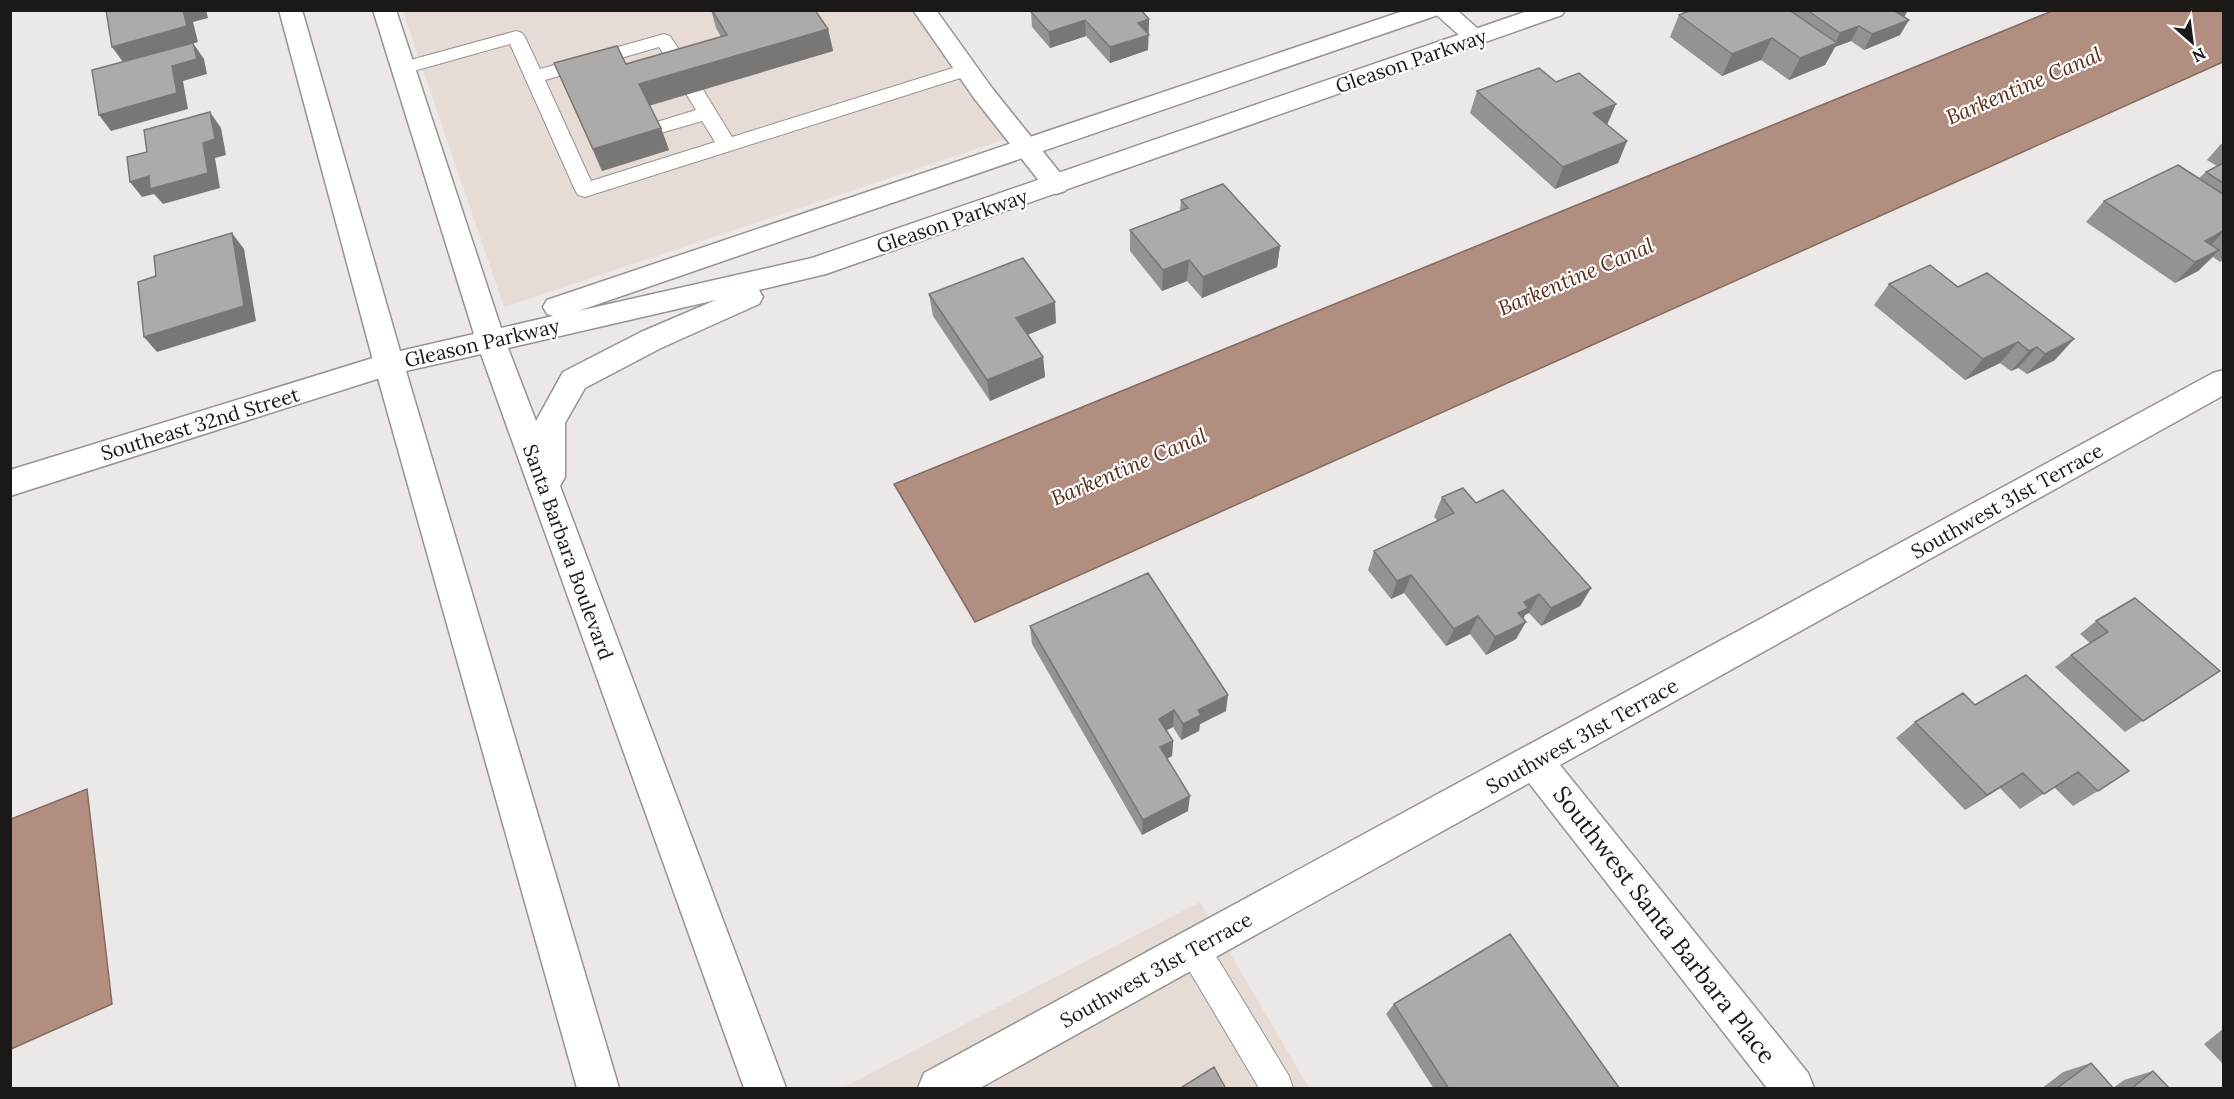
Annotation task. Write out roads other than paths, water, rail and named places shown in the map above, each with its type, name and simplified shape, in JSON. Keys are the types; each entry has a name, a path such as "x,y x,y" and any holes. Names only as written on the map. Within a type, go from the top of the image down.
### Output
{"main road":[{"path":"290,10 389,364 598,1089"},
{"name":"Santa Barbara Boulevard","path":"384,10 489,336 765,1089"},
{"path":"924,10 966,70 1056,185"},
{"name":"Gleason Parkway","path":"389,364 489,336 1027,147 1430,10"},
{"path":"1442,10 1476,38"},
{"name":"Gleason Parkway","path":"489,336 816,267 1554,10"},
{"path":"549,498 550,423 574,380 651,340 816,267"},
{"name":"Southeast 32nd Street","path":"10,483 389,364"},
{"name":"Southwest 31st Terrace","path":"939,1089 2223,381"},
{"name":"Southwest Santa Barbara Place","path":"1535,762 1793,1089"}],"lane":[{"path":"403,68 516,37 585,190 966,70"},
{"path":"533,77 664,40 684,71"},
{"path":"695,92 726,144"},
{"path":"657,128 707,113"},
{"path":"554,120 576,114"},
{"path":"570,155 592,147"},
{"path":"1194,949 1277,1089"}],"water":[{"name":"Barkentine Canal","path":"2052,11 2223,11 2223,62 975,622 894,484"},
{"path":"87,789 112,1004 11,1049 11,819"}]}
